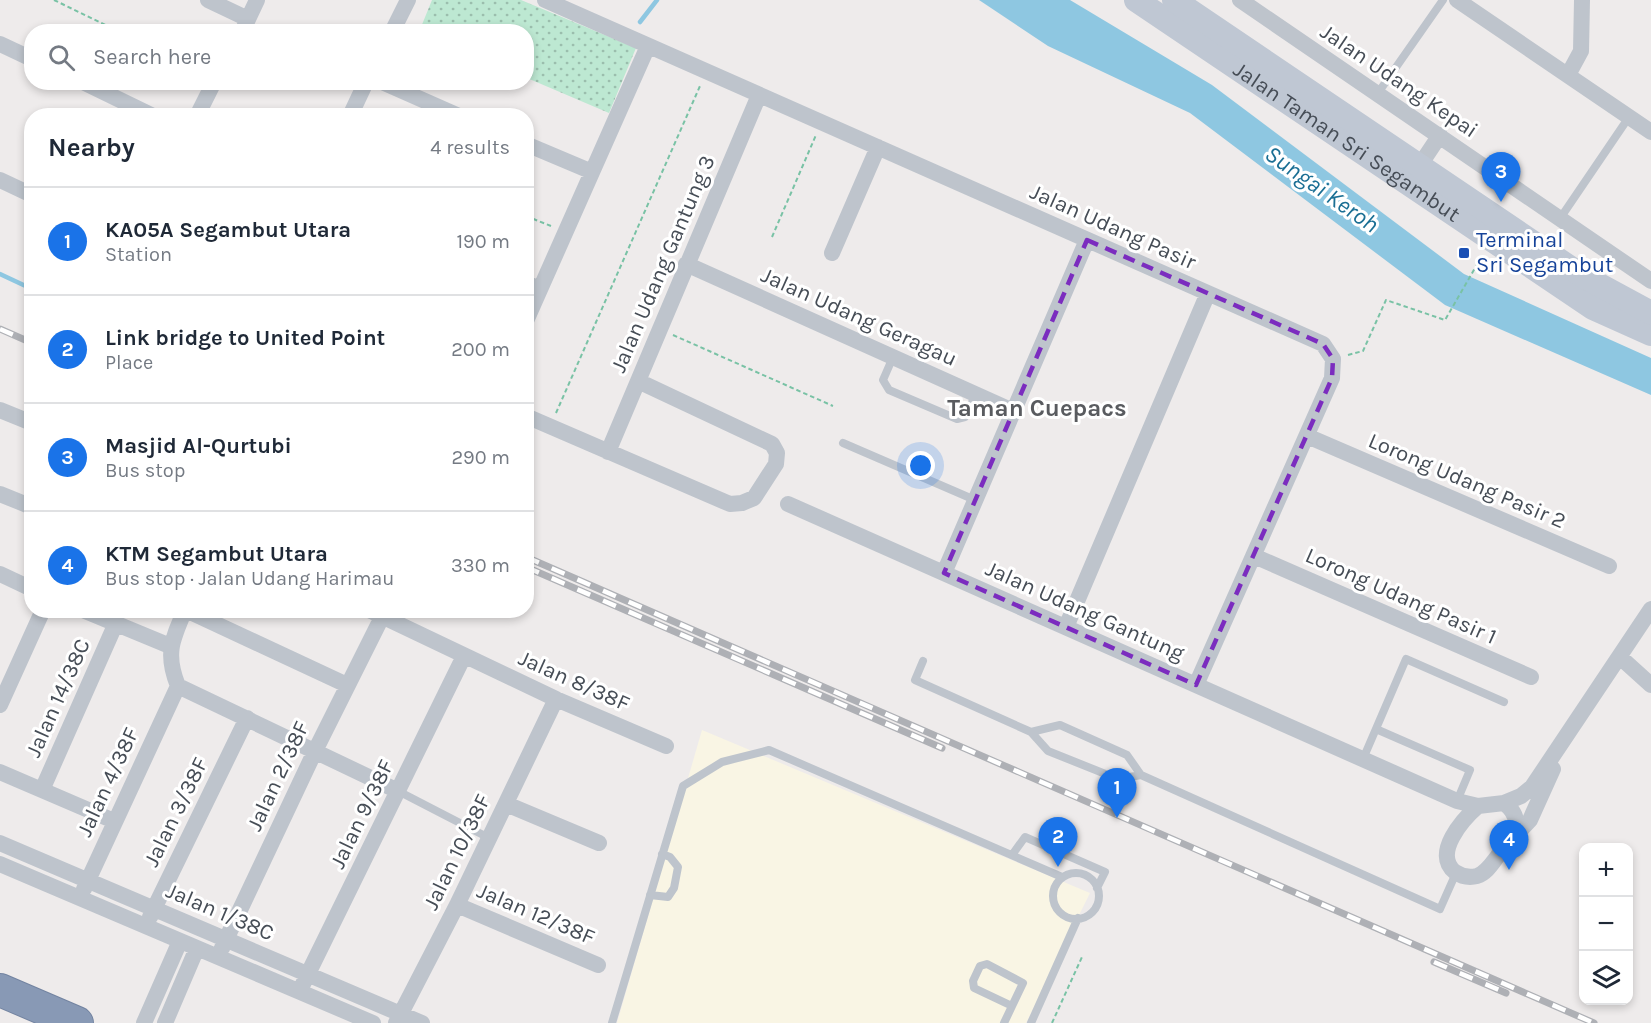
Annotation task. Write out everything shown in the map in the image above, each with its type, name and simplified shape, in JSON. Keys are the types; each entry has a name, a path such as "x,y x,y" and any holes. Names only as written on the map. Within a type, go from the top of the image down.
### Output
{"highway":[{"path":"0,990 77,1023"}],"street":[{"path":"208,0 244,24"},
{"path":"246,24 258,0"},
{"path":"396,24 408,0"},
{"name":"Jalan Udang Pasir","path":"545,0 1323,344 1333,359"},
{"name":"Jalan Taman Sri Segambut","path":"1136,0 1593,308 1651,334"},
{"name":"Jalan Taman Sri Segambut","path":"1174,0 1581,274 1651,313"},
{"name":"Jalan Udang Kepai","path":"1240,0 1651,281"},
{"path":"1457,0 1651,132"},
{"path":"1568,75 1581,51 1582,0"},
{"path":"0,44 24,55"},
{"path":"534,284 564,232 648,45"},
{"path":"99,90 137,108"},
{"path":"201,108 210,90"},
{"path":"354,108 362,90"},
{"path":"400,90 441,108"},
{"name":"Jalan Udang Gantung 3","path":"609,452 759,94"},
{"path":"1420,165 1440,135"},
{"path":"534,147 590,171"},
{"path":"832,253 878,147"},
{"path":"0,180 24,191"},
{"path":"944,573 1087,240"},
{"name":"Jalan Udang Geragau","path":"686,264 1013,411"},
{"path":"1066,627 1208,293"},
{"path":"1196,685 1332,378 1333,359"},
{"path":"534,419 729,504 742,503 754,498 776,464 777,453 772,444 638,381"},
{"path":"0,410 24,420"},
{"name":"Lorong Udang Pasir 2","path":"1307,436 1609,566"},
{"path":"0,494 24,504"},
{"name":"Jalan Udang Gantung","path":"788,504 1457,801 1478,806"},
{"name":"Lorong Udang Pasir 1","path":"1254,556 1531,677"},
{"path":"0,574 24,585"},
{"path":"1566,738 1530,820 1485,872 1470,877 1456,873 1447,861 1447,846 1478,806 1504,803 1521,796 1532,787 1651,609"},
{"path":"0,705 39,618"},
{"path":"102,618 170,645"},
{"path":"182,618 170,645 172,668 178,686 398,790"},
{"path":"203,618 348,685"},
{"name":"Jalan 2/38F","path":"218,957 348,685 373,618"},
{"name":"Jalan 8/38F","path":"383,618 556,699 666,746"},
{"name":"Jalan 14/38C","path":"42,790 116,624"},
{"name":"Jalan 9/38F","path":"300,992 464,656"},
{"path":"1620,657 1651,685"},
{"name":"Jalan 4/38F","path":"80,898 178,686"},
{"name":"Jalan 10/38F","path":"398,1018 457,905 556,699"},
{"name":"Jalan 3/38F","path":"147,926 247,718"},
{"path":"0,772 114,821"},
{"path":"1504,803 1515,815 1516,831 1513,838"},
{"path":"506,804 599,843"},
{"name":"Jalan 1/38C","path":"0,843 307,974 398,1018 422,1023"},
{"name":"Jalan 1/38C","path":"0,864 373,1023"},
{"name":"Jalan 12/38F","path":"457,905 598,965"},
{"path":"144,1023 180,941"},
{"path":"165,1023 197,948"},
{"path":"0,999 53,1023"}],"lane":[{"path":"1378,93 1443,0"},
{"path":"1559,220 1629,117"},
{"path":"893,357 882,380 889,390 957,419 966,417 976,394"},
{"path":"843,443 975,501"},
{"path":"1363,759 1406,659 1504,702"},
{"path":"923,661 915,680 1031,732 1048,751 1118,779 1141,775"},
{"path":"1031,732 1060,725 1127,755 1141,775 1440,909 1456,873"},
{"path":"1376,729 1470,770 1457,801"},
{"path":"612,1023 683,786 722,762 769,750 1062,877 1077,873 1084,874 1097,888"},
{"path":"398,790 489,838"},
{"path":"1012,855 1025,837 1105,872 1097,888 1096,906 1085,916 1078,918 1063,915 1054,903 1054,889 1062,877"},
{"path":"650,895 668,897 674,888 678,867 670,857 662,854"},
{"path":"1030,1023 1078,918"},
{"path":"1004,1023 1023,983 987,964 980,966 973,981 974,988 1012,1006"}],"path":[{"path":"54,0 104,24"},
{"path":"550,426 705,71"},
{"path":"772,237 822,122"},
{"path":"534,219 564,232"},
{"path":"1333,359 1363,351 1386,300 1445,320 1470,272 1484,253"},
{"path":"659,330 833,406"},
{"path":"1052,1023 1082,957"}],"highlighted area":[{"path":"1087,240 1323,344 1333,359 1332,378 1196,685 944,573"}],"shaded area":[{"path":"702,730 1090,893 1026,1023 617,1023"}],"green space":[{"path":"432,0 521,0 636,48 609,113 534,81 534,24 422,24"}],"water":[{"name":"Sungai Keroh","path":"979,0 1070,0 1212,85 1464,274 1651,358 1651,395 1445,305 1190,113 1048,46"}],"waterway":[{"path":"640,22 657,0"},
{"path":"0,274 24,285"}],"railway":[{"path":"0,329 24,340"},
{"path":"534,560 1594,1023"},
{"path":"534,570 942,748"},
{"path":"1434,962 1506,993"}],"place":[{"name":"Masjid Al-Qurtubi","path":"1501,202"},
{"name":"Terminal Sri Segambut","path":"1464,253"},
{"name":"KA05A Segambut Utara","path":"1117,818"},
{"name":"Link bridge to United Point","path":"1058,867"},
{"name":"KTM Segambut Utara","path":"1509,870"}],"district":[{"name":"Taman Cuepacs","path":"1037,408"}]}
